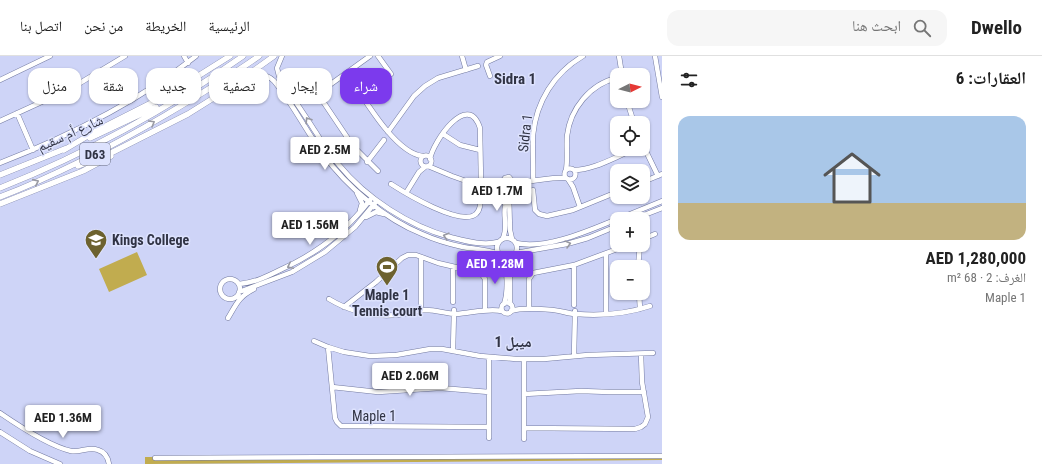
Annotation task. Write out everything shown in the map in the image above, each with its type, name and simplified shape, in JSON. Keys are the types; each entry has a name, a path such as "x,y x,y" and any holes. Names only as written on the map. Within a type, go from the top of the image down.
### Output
{"main road":[{"path":"64,150 102,128 166,95 229,56"},
{"name":"شارع أم سقيم","path":"201,83 243,56"},
{"name":"شارع أم سقيم","path":"0,197 65,169 111,146 222,82 259,56"},
{"path":"257,68 274,56"},
{"path":"65,169 101,157 168,125 209,101"},
{"name":"شارع أم سقيم","path":"0,175 64,150 139,115 167,104"},
{"name":"شارع أم سقيم","path":"0,188 82,152 168,104"},
{"name":"D63","path":"0,204 90,167 168,125"}],"street":[{"path":"0,80 50,56"},
{"path":"0,120 17,114 70,89 118,58 125,56"},
{"path":"184,56 188,63"},
{"path":"0,163 33,150 104,114 138,95 188,63 196,56"},
{"path":"282,56 279,62 279,76 340,166 357,184 373,197 375,203 387,216"},
{"path":"354,68 370,56"},
{"path":"378,56 387,68"},
{"path":"462,56 466,70"},
{"path":"490,76 486,65 487,62 500,56"},
{"name":"Sidra 1","path":"533,182 533,136 540,107 548,90 558,76 571,64 583,56"},
{"path":"619,56 621,68"},
{"path":"654,56 662,97"},
{"path":"388,132 419,90 438,78 478,66"},
{"path":"269,78 274,81 323,154 362,200 362,205 358,215"},
{"path":"340,78 324,89 321,93 321,97 349,140 367,162 378,171"},
{"path":"580,207 573,187 564,175 567,159 568,129 573,114 582,100 593,89 610,81"},
{"path":"367,104 388,132 415,154 437,169 458,178 481,182 508,184 533,182 558,177 567,179"},
{"path":"17,114 33,150"},
{"path":"406,193 450,123 458,117 465,115 476,120 480,128 481,182"},
{"path":"443,134 460,145 480,150"},
{"path":"367,162 384,140"},
{"path":"567,179 573,173 618,156"},
{"path":"649,156 660,175 650,179"},
{"path":"567,159 573,173 573,187"},
{"path":"558,177 565,171"},
{"path":"565,171 573,173"},
{"path":"391,184 432,207 465,217 474,215 479,210 480,193"},
{"path":"351,186 369,201 421,227 446,236 480,244 490,244 498,242 503,238 506,227 504,207 508,184"},
{"path":"508,184 509,199 512,203 510,230 512,238 518,248 516,254"},
{"path":"533,190 534,207 536,212 547,216 580,207 610,195"},
{"path":"373,197 358,215 333,239 304,259 273,274 253,281 239,284 232,279 227,280 222,283 220,289 223,296 229,298 235,297 239,292 292,272 325,252 348,234 375,203"},
{"path":"634,212 662,201"},
{"path":"650,213 662,208"},
{"path":"362,219 376,212 387,216 410,229 435,239 460,246 484,249 506,258 512,257 516,254 567,244 588,238 610,229"},
{"path":"516,243 531,244 555,241 586,232 610,222"},
{"path":"650,236 655,234"},
{"path":"503,238 512,238"},
{"path":"498,242 497,249 505,261 506,275 504,280 504,292 508,314 511,311 520,308"},
{"path":"529,309 529,281 531,275 537,272 574,265 611,252"},
{"path":"606,254 606,314"},
{"path":"344,307 376,282 404,257 411,255 453,267 477,271 483,274 485,281 485,310"},
{"path":"421,257 421,311"},
{"path":"506,306 512,257"},
{"path":"574,265 574,305"},
{"path":"453,267 453,302"},
{"path":"228,318 239,299 247,292 265,283"},
{"path":"239,284 239,292"},
{"path":"328,299 358,312 381,315 396,315 421,311 465,312 494,310 506,306 584,314 606,314 650,306"},
{"path":"639,300 640,309"},
{"path":"506,306 511,311"},
{"path":"453,312 453,351"},
{"path":"574,313 574,356"},
{"path":"314,341 349,353 370,356 396,354 424,349 453,351 490,357 524,359 653,353"},
{"name":"Maple 1","path":"328,347 335,418 341,426 489,427"},
{"path":"524,428 638,428 645,424 648,414 644,392 642,354"},
{"path":"489,438 490,357"},
{"path":"524,359 524,439"},
{"path":"332,387 378,392 440,388 489,392"},
{"path":"524,394 581,390 644,392"},
{"path":"0,413 32,434 66,449 75,451 90,449 98,450 105,454 109,464"},
{"path":"0,432 30,451 60,464"},
{"path":"155,458 662,456"}],"shaded area":[{"path":"137,252 147,275 109,292 99,269"},
{"path":"662,455 662,460 145,464 145,457"}],"place":[{"name":"Kings College","path":"96,260"},
{"name":"Maple 1 Tennis court","path":"387,286"}],"district":[{"name":"Sidra 1","path":"515,79"},
{"name":"ميبل 1","path":"513,342"}]}
